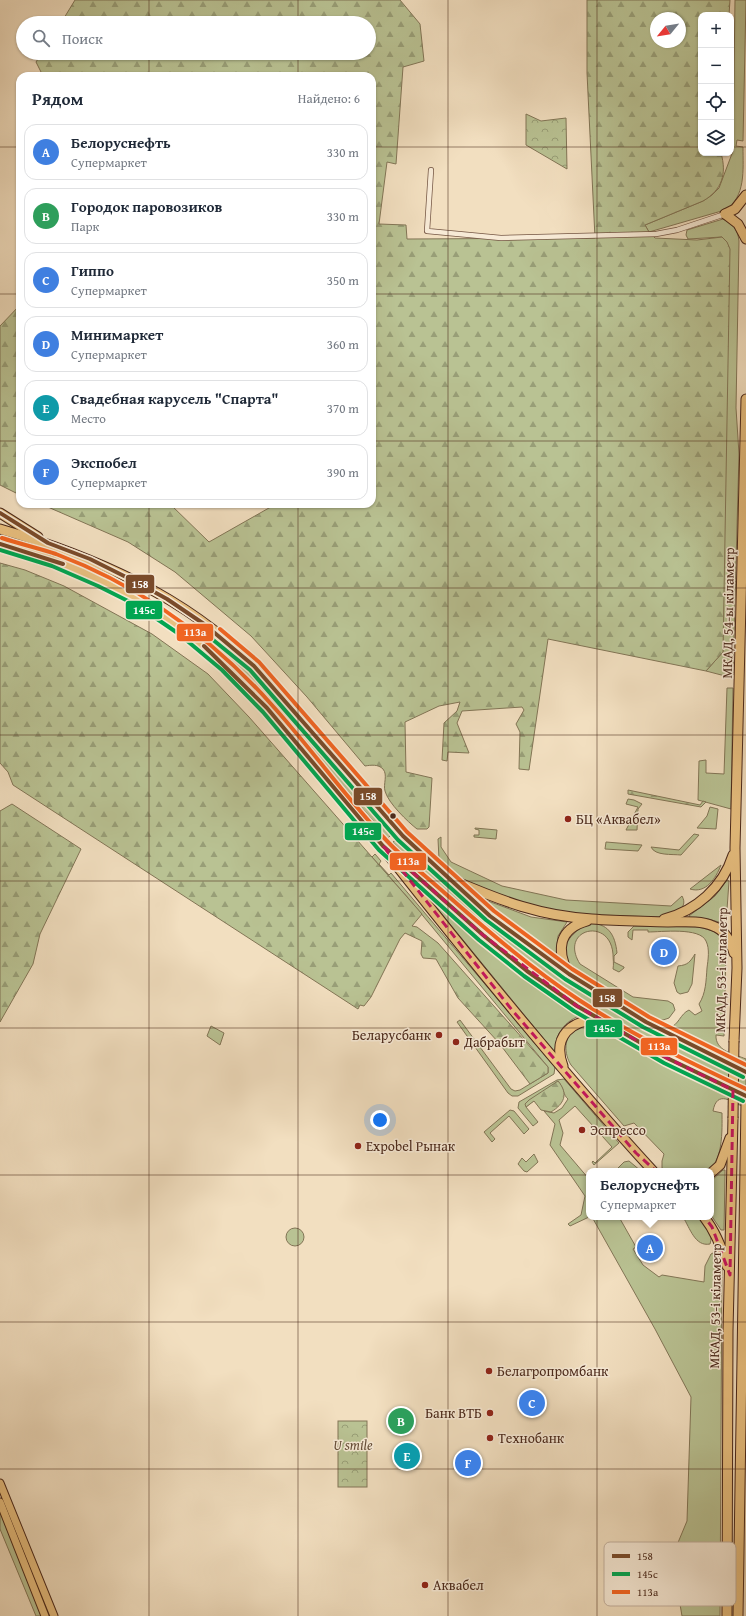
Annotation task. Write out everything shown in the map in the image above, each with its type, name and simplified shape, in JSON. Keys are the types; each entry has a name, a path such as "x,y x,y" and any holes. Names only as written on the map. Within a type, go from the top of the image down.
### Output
{"highway":[{"path":"746,195 735,209 725,214 738,224 746,238"},
{"name":"МКАД, 54-ы кіламетр","path":"739,732 746,399"},
{"path":"0,513 48,543"},
{"path":"0,529 48,543 90,559 144,586 204,624 254,666 399,832 445,876 496,920 569,974 646,1022 742,1070"},
{"path":"0,544 54,560 141,601 183,628 226,666 268,708 383,846 512,1010 650,1168"},
{"name":"МКАД, 53-і кіламетр","path":"728,1542 732,1129 737,968 735,848 739,732"},
{"path":"383,846 477,930 527,971 601,1020 667,1058 745,1098"},
{"path":"654,922 682,913 697,905 722,879 735,848"},
{"path":"445,876 479,892 533,911 592,919 704,924 720,930 732,945 737,968"},
{"path":"569,974 562,954 562,941 569,929 575,925 592,919"},
{"path":"565,1071 560,1050 564,1035 568,1029 574,1024 587,1020 601,1020"},
{"name":"МКАД, 53-і кіламетр","path":"738,1616 745,1275 745,1098"},
{"path":"714,1170 720,1165 732,1129"},
{"path":"706,1220 712,1227 719,1242 730,1275"},
{"name":"МКАД, 53-і кіламетр","path":"727,1606 727,1616"}],"main road":[{"path":"0,1483 54,1616"},
{"path":"0,1502 45,1616"}],"street":[{"path":"431,170 427,231 500,238 656,234 677,230 725,214"}],"highlighted area":[{"path":"383,846 483,935 577,1006 667,1058 733,1090 730,1275 712,1227 699,1210 636,1153 512,1010"}],"green space":[{"path":"75,0 400,0 420,24 424,61 403,67 396,164 387,162 379,224 406,225 407,239 595,238 587,73 587,0 730,0 729,12 698,12 698,156 722,156 723,175 719,187 703,201 645,225 655,238 697,240 722,237 727,242 730,249 723,652 706,671 548,639 529,770 519,769 520,732 516,724 524,710 522,707 462,711 457,723 469,753 448,752 447,761 442,760 444,723 457,711 460,702 439,706 405,722 406,772 432,778 429,827 427,829 417,829 399,812 387,796 385,791 385,774 383,769 372,765 365,766 307,697 251,636 175,572 128,542 50,508 174,508 209,542 269,508 376,508 376,72 41,72 36,62 37,60 376,60 376,16 65,16"},
{"path":"735,0 746,0 743,141 737,140 736,146 743,147 743,174 737,198 732,205 725,210 649,232 645,225 703,201 719,188 731,156 734,156"},
{"path":"526,114 541,121 566,118 567,169 526,145"},
{"path":"723,219 730,223 734,228 739,241 736,408 739,454 732,677 706,671 723,652 722,237 688,239 686,235 687,230"},
{"path":"16,309 16,493 0,485 0,326"},
{"path":"0,563 25,570 64,586 152,634 208,674 249,717 422,914 412,926 417,927 438,943 548,1067 548,1073 530,1084 499,1043 458,998 436,959 423,958 421,954 422,941 405,933 400,939 371,997 364,1006 360,1005 358,1009 13,785 8,772 0,763"},
{"path":"232,653 285,707 393,833 388,838 273,704 228,659"},
{"path":"727,688 733,688 731,809 698,800 699,761 706,760 706,773 724,774"},
{"path":"628,790 700,805 703,801 706,802 701,807 628,794"},
{"path":"628,799 642,804 638,809 637,830 626,830 638,807 626,804"},
{"path":"12,804 81,849 40,934 33,964 0,1022 0,811"},
{"path":"710,807 718,809 716,829 697,828 707,816"},
{"path":"475,828 497,830 496,839 474,837 474,835 479,835 479,830"},
{"path":"694,834 699,835 681,855 656,852 651,847 679,850"},
{"path":"441,837 441,847 451,862 502,886 566,900 671,906 682,896 684,901 683,905 678,911 659,917 571,914 530,908 474,886 457,876 442,864 439,859 438,839"},
{"path":"398,838 477,910 518,944 560,975 650,1032 746,1079 746,1087 696,1064 649,1039 602,1012 558,982 515,951 432,881 393,842"},
{"path":"606,842 642,845 638,851 605,849"},
{"path":"375,854 381,861 379,864 389,875 391,873 555,1067 554,1074 518,1096 512,1096 508,1093 457,1022 460,1020 511,1089 515,1091 520,1090 548,1073 548,1067 409,899 372,857"},
{"path":"721,865 710,884 701,889 690,889"},
{"path":"727,880 729,881 726,924 708,919 690,919 689,916 715,896"},
{"path":"423,891 502,959 583,1015 570,1021 561,1030 556,1042 557,1055"},
{"path":"480,898 531,917 567,922 558,936 556,956 531,939"},
{"path":"588,923 601,925 609,931 616,946 617,953 614,956 614,962 624,968 619,972 613,969 613,954 610,942 603,935 595,931 580,935 575,942 575,952 580,964 633,997 668,1001 673,1004 675,1010 669,1018 663,1020 657,1019 636,1006 622,1001 571,967 565,953 568,941 571,936"},
{"path":"634,926 699,927 713,931 719,935 726,950 724,1036 716,1035 717,1040 719,1045 726,1051 746,1059 746,1065 725,1058 669,1028 672,1027 683,1014 689,1010 695,1015 702,1011 699,1004 703,996 706,982 708,947 706,941 696,934 688,932 648,932 648,930 633,930 632,940 628,937 628,932"},
{"path":"695,954 692,984 688,992 680,994 677,992 674,983 678,966 688,963"},
{"path":"591,1024 597,1025 666,1065 746,1101 746,1108 726,1099 718,1100 715,1104 713,1111 722,1113 722,1137 718,1155 711,1168 662,1168 664,1154 634,1123 624,1126 571,1065 566,1051 567,1041 572,1032 581,1026"},
{"path":"211,1026 224,1033 220,1045 207,1036"},
{"path":"564,1079 619,1143 594,1165 592,1162 593,1161 595,1163 612,1147 575,1106 559,1120 563,1133 560,1145 586,1175 586,1218 570,1226 568,1224 581,1215 585,1196 550,1145 555,1124 544,1111 554,1113 562,1108 568,1099 558,1081 526,1107 538,1122 533,1126 518,1108 519,1102 557,1080"},
{"path":"558,1081 564,1094 564,1098 559,1106 551,1112 541,1110 534,1101 526,1107 525,1104 529,1100"},
{"path":"510,1110 514,1111 529,1129 524,1134 509,1116 490,1133 495,1139 492,1142 484,1132"},
{"path":"534,1154 538,1162 527,1172 524,1171 518,1164 522,1158 526,1162"},
{"path":"629,1161 637,1168 618,1168 624,1162"},
{"path":"723,1170 725,1170 724,1230 721,1230 714,1220 714,1178"},
{"path":"594,1220 621,1220 636,1247 633,1249 643,1265 659,1277 662,1275 704,1282 705,1266 711,1254 719,1250 722,1258 720,1542 678,1542 687,1521 691,1397 655,1329"},
{"path":"685,1220 702,1220 707,1226 710,1233 710,1244 700,1243"},
{"path":"295,1228 301,1231 304,1237 301,1243 295,1246 289,1243 286,1237 289,1231"},
{"name":"U smile","path":"338,1421 367,1421 367,1487 338,1487"},
{"path":"0,1511 43,1616 36,1616 0,1529"},
{"path":"680,1606 720,1606 720,1616 682,1616"}],"transit line":[{"name":"158","path":"0,513 48,543 90,559 138,583 167,599 204,624 254,666 403,836 490,916 569,974 646,1022 746,1072"},
{"name":"113а","path":"2,538 56,554 87,567 146,598 173,616 224,657 271,704 357,808 394,848 495,936 544,976 599,1013 661,1048 746,1089"},
{"name":"158","path":"0,544 63,564"},
{"name":"145с","path":"0,550 52,566 98,586 138,606 179,634 222,670 263,712 379,850 479,940 524,976 574,1011 664,1063 743,1101"},
{"name":"113а","path":"220,629 259,662 407,832 494,911 572,969 649,1017 746,1065"},
{"name":"145с","path":"212,639 250,670 398,840 486,920 565,979 643,1027 743,1077"},
{"name":"158","path":"204,646 267,708 383,846 483,935 527,971 577,1006 667,1058 746,1096"}],"place":[{"name":"БЦ «Аквабел»","path":"568,819"},
{"name":"Минимаркет","path":"664,952"},
{"name":"Беларусбанк","path":"439,1035"},
{"name":"Дабрабыт","path":"456,1042"},
{"name":"Эспрессо","path":"582,1130"},
{"name":"Expobel Рынак","path":"358,1146"},
{"name":"Белоруснефть","path":"650,1248"},
{"name":"Белагропромбанк","path":"489,1371"},
{"name":"Гиппо","path":"532,1403"},
{"name":"Банк ВТБ","path":"490,1413"},
{"name":"Городок паровозиков","path":"401,1421"},
{"name":"Технобанк","path":"490,1438"},
{"name":"Свадебная карусель \"Спарта\"","path":"407,1456"},
{"name":"Экспобел","path":"468,1463"},
{"name":"Аквабел","path":"425,1585"}]}
